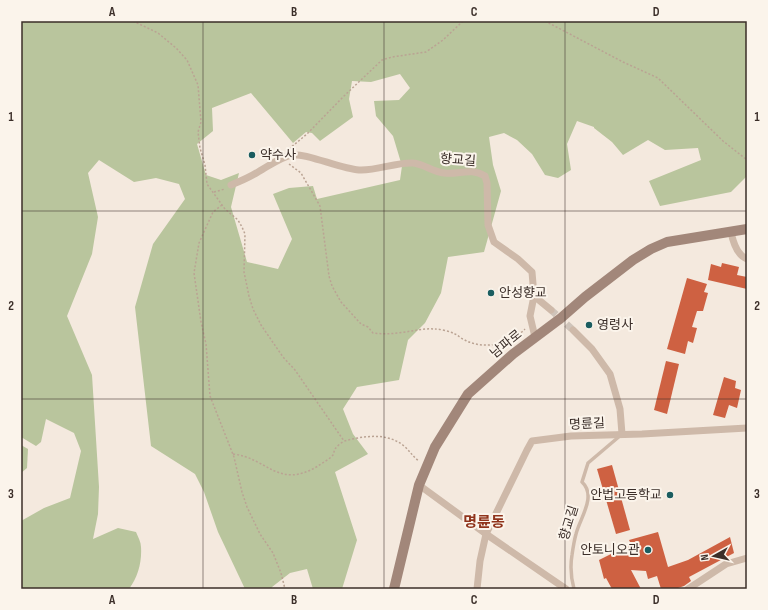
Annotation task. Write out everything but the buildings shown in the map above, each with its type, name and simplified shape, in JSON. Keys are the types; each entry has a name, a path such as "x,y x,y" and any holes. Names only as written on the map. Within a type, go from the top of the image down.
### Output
{"street":[{"name":"향교길","path":"231,185 245,180 281,159 292,155 308,157 341,168 358,170 373,170 411,163 421,164 431,170 444,174 472,171 481,173 485,176 487,183 488,226 494,242 518,259 532,272 534,296"},
{"name":"남파로","path":"394,589 419,484 435,447 468,394 513,354 561,318 585,297 633,260 651,249 667,242 747,229"},
{"path":"731,232 733,243 742,257 747,259"},
{"path":"535,337 530,316 534,296 551,310"},
{"path":"573,330 592,349 610,374 620,409 622,434"},
{"name":"명륜길","path":"477,589 480,561 486,534 526,450 532,441 571,436 747,428"},
{"path":"419,484 486,534 566,589"},
{"path":"688,589 726,564 747,558"}],"lane":[{"name":"향교길","path":"574,589 571,571 572,556 576,533 587,507 588,496 585,484 582,482 588,463 622,434"}],"path":[{"path":"133,21 158,33 176,48 186,60 198,85 201,122 198,132 200,148 205,165 207,184 225,209 238,220 244,234 244,272 249,296 261,325 283,357 295,370 344,441"},
{"path":"463,21 443,40 426,52 382,60 307,134 289,148 281,159 286,161 301,173 320,206 329,276 332,286 341,302 361,324 368,327 373,333 383,334 398,333 410,330 434,329 455,334 463,340 476,344 498,344 509,341 519,335 532,323"},
{"path":"545,21 623,62 658,78 723,142 747,160"},
{"path":"214,192 231,185"},
{"path":"222,205 213,212 199,243 194,274 201,322 206,344 210,396 233,454 247,507 260,534 273,553 281,572 285,589"},
{"path":"233,454 243,455 278,473 292,476 318,466 333,455 336,448 344,441 372,436 382,436 404,446 413,457 427,466"}],"green space":[{"path":"21,21 747,21 747,176 731,192 660,206 649,181 701,160 698,148 665,150 648,140 623,155 612,142 594,127 577,121 567,144 571,170 558,178 545,175 532,154 517,140 504,133 489,137 493,165 501,191 484,252 448,257 441,293 425,323 408,340 399,380 357,387 343,409 353,434 368,454 335,472 357,540 342,589 313,589 307,569 290,573 271,589 245,589 218,532 204,492 195,474 151,446 135,307 153,244 185,199 179,184 156,178 134,182 99,160 88,173 98,217 92,254 67,316 92,375 99,487 98,514 93,539 118,528 136,532 141,545 141,558 139,569 129,589 21,589 21,521 44,508 70,498 81,451 74,433 46,419 41,442 36,446 21,437","holes":["400,74 410,88 399,100 374,101 376,116 393,136 402,166 400,180 317,199 313,186 289,188 273,194 292,239 278,269 247,262 231,207 239,173 221,180 206,175 197,144 213,131 212,108 251,93 293,143 306,132 312,133 320,141 353,117 349,99 352,81 371,82"]},
{"path":"21,445 28,449 27,468 21,473"}],"tunnel":[{"path":"551,310 573,330"}],"place":[{"name":"약수사","path":"252,155"},
{"name":"안성향교","path":"491,293"},
{"name":"영령사","path":"589,325"},
{"name":"안법고등학교","path":"670,495"},
{"name":"안토니오관","path":"648,550"}],"district":[{"name":"명륜동","path":"484,522"}]}
